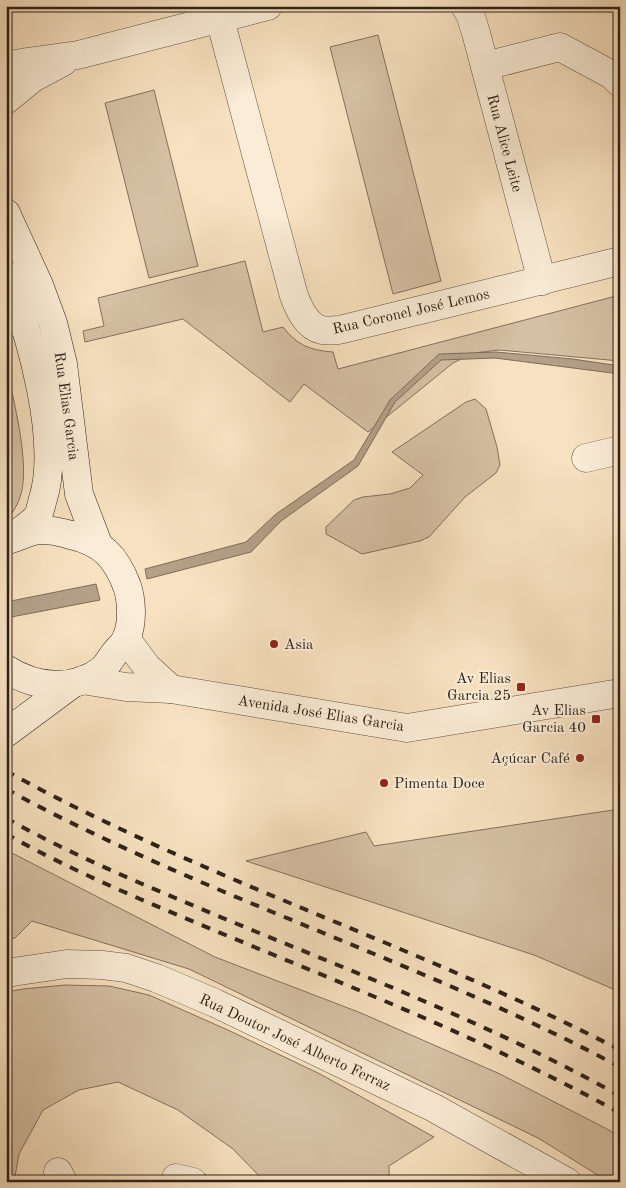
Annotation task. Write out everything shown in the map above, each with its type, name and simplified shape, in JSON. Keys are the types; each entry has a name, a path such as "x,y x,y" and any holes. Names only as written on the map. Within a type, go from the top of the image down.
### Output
{"street":[{"path":"6,66 78,55 268,6"},
{"name":"Rua Alice Leite","path":"465,6 476,32 542,281"},
{"name":"Rua Coronel José Lemos","path":"220,18 294,296 300,312 309,323 321,330 339,330 620,261"},
{"path":"485,66 560,47 612,75 620,83"},
{"path":"6,100 33,78 78,55"},
{"name":"Rua Elias Garcia","path":"6,213 39,285 53,323 63,364 79,494 98,544"},
{"name":"Rua Elias Garcia","path":"6,275 28,334 37,374 45,421 48,468 38,517 7,541"},
{"path":"586,458 620,450"},
{"path":"6,733 77,682 103,668 126,639 131,618 130,596 122,572 110,554 98,544 58,531 39,530 7,541"},
{"path":"126,639 147,667 171,689"},
{"name":"Avenida José Elias Garcia","path":"6,669 18,677 36,683 56,685 77,682 171,689 406,728 620,693"},
{"name":"Rua Doutor José Alberto Ferraz","path":"6,973 76,964 126,968 156,978 215,1003 434,1108 567,1182"}],"shaded area":[{"path":"378,35 441,281 393,294 330,47"},
{"path":"154,90 198,266 149,278 105,103"},
{"path":"245,261 263,332 283,327 294,339 305,346 333,352 338,369 620,295 620,361 499,350 474,353 453,363 368,432 304,384 290,402 183,319 85,342 83,331 104,326 98,298"},
{"path":"496,352 573,359 620,366 620,374 495,358 441,360 395,402 358,466 281,521 251,552 147,579 145,569 246,542 276,514 354,460 390,400 439,354"},
{"path":"7,367 20,431 23,481 21,494 15,508 6,521"},
{"path":"475,399 486,409 500,465 496,473 465,497 429,537 420,541 362,554 326,534 326,527 354,500 390,494 410,488 423,475 392,452 466,402"},
{"path":"96,584 100,600 6,618 6,602"},
{"path":"620,809 620,992 534,955 246,861 366,832 374,846"},
{"path":"6,850 215,957 361,1013 500,1074 607,1129 620,1137 620,1182 609,1182 538,1138 189,969 32,921 15,938 6,940"},
{"path":"65,985 109,986 149,995 320,1074 434,1137 389,1166 389,1182 265,1182 233,1149 178,1110 118,1082 79,1090 43,1110 19,1154 14,1182 6,1182 6,992"}],"railway":[{"path":"6,771 81,810 157,846 468,978 620,1050"},
{"path":"6,789 81,828 158,863 468,994 545,1029 620,1067"},
{"path":"6,818 116,873 476,1024 620,1096"},
{"path":"6,834 65,865 186,919 483,1044 620,1113"}],"place":[{"name":"Asia","path":"274,644"},
{"name":"Av Elias Garcia 25","path":"521,687"},
{"name":"Av Elias Garcia 40","path":"596,719"},
{"name":"Açúcar Café","path":"580,758"},
{"name":"Pimenta Doce","path":"384,783"}]}
